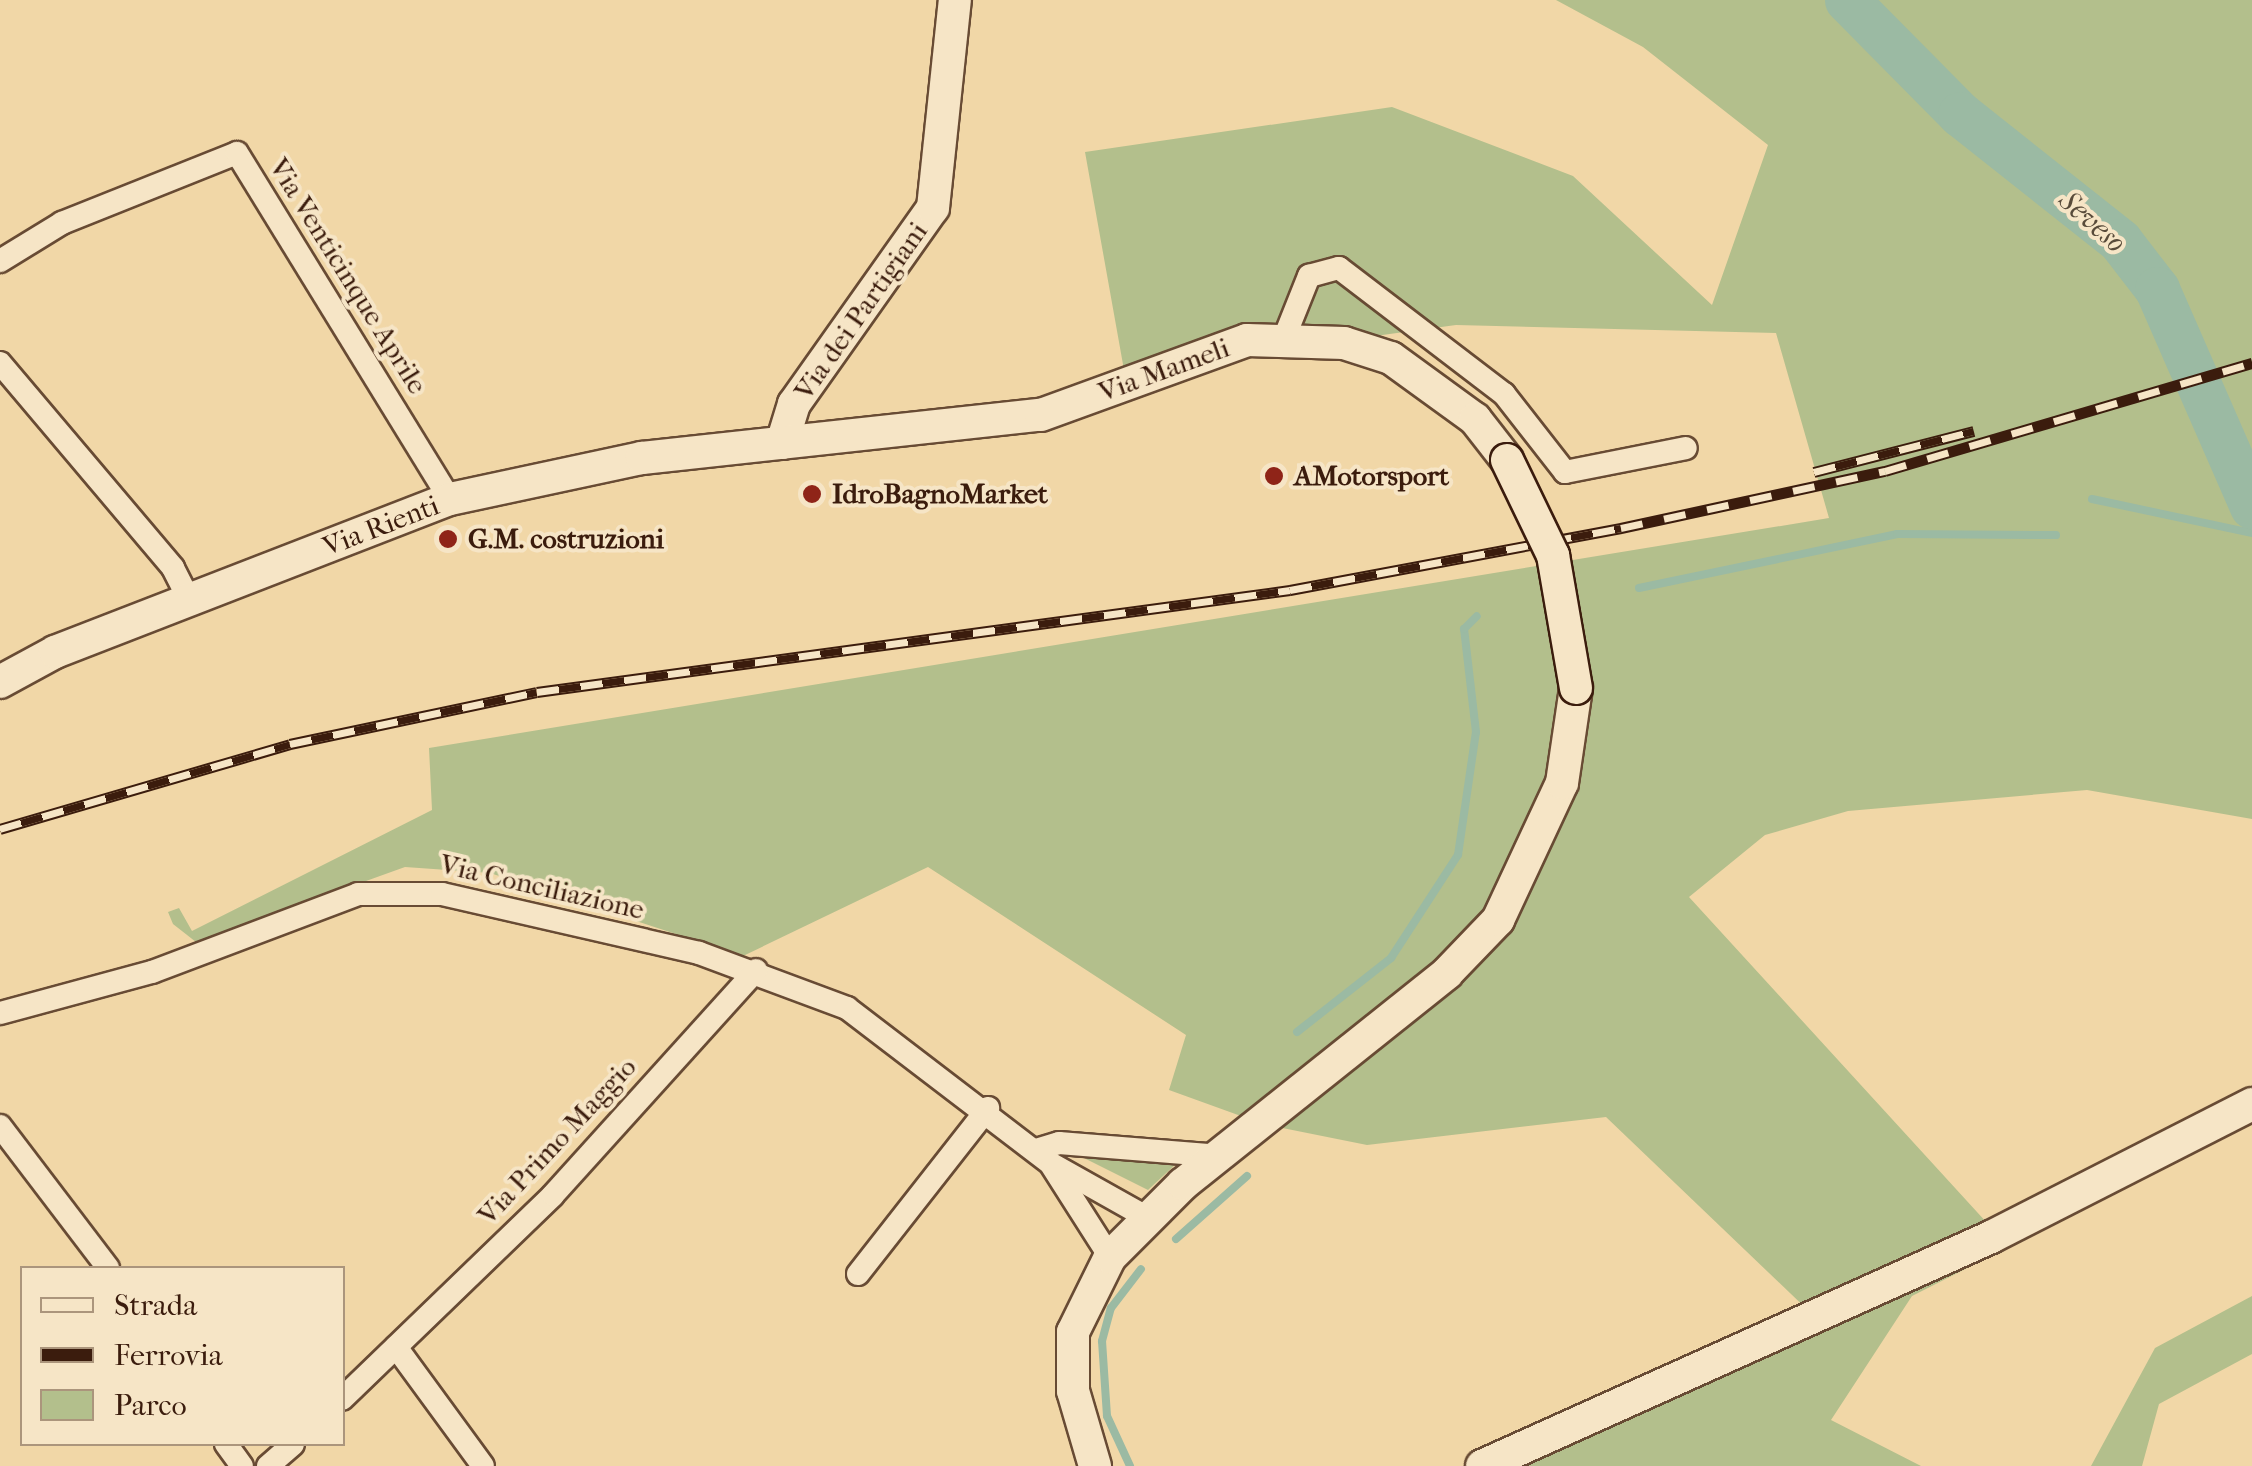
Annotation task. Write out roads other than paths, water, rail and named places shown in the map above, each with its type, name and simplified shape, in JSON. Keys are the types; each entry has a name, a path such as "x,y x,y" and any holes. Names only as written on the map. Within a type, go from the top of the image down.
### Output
{"main road":[{"name":"Via dei Partigiani","path":"782,443 794,404 933,208 954,0"},
{"name":"Via Mameli","path":"782,443 1040,414 1209,348 1285,336 1390,358 1474,420 1506,460 1554,555 1576,688 1562,783 1498,920 1447,973 1220,1156 1148,1218 1110,1257 1073,1332 1073,1391 1096,1466"},
{"name":"Via Rienti","path":"0,682 188,599 450,500 642,458 782,443"},
{"path":"1482,1466 1992,1238 2252,1104"}],"street":[{"name":"Via Venticinque Aprile","path":"0,261 62,223 238,153 450,500"},
{"path":"1285,336 1309,276 1339,268 1504,394 1564,472 1686,448"},
{"path":"0,362 173,568 188,599"},
{"name":"Via Conciliazione","path":"0,1012 152,972 358,894 402,889 756,970 847,1008 988,1108 1043,1156"},
{"name":"Via Primo Maggio","path":"345,1396 553,1195 756,970"},
{"path":"858,1274 988,1108"},
{"path":"0,1126 106,1266"},
{"path":"1043,1156 1059,1142 1220,1156"},
{"path":"1043,1156 1148,1218"},
{"path":"1043,1156 1110,1257"},
{"path":"396,1347 483,1466"},
{"path":"268,1466 291,1446"}],"waterway":[{"name":"Seveso","path":"1847,0 1960,114 2120,241 2157,289 2252,506"},
{"path":"2092,499 2252,533"},
{"path":"1639,588 1897,534 2056,535"},
{"path":"1297,1032 1391,958 1458,855 1476,732 1464,629 1477,616"},
{"path":"1176,1239 1247,1176"},
{"path":"1130,1466 1107,1416 1102,1341 1111,1308 1141,1269"}],"railway":[{"path":"0,829 290,744 537,692 1290,590 1621,528 1885,471 2252,363"},
{"path":"1814,472 1974,431"}],"place":[{"name":"AMotorsport","path":"1274,476"},
{"name":"IdroBagnoMarket","path":"812,494"},
{"name":"G.M. costruzioni","path":"448,539"}]}
